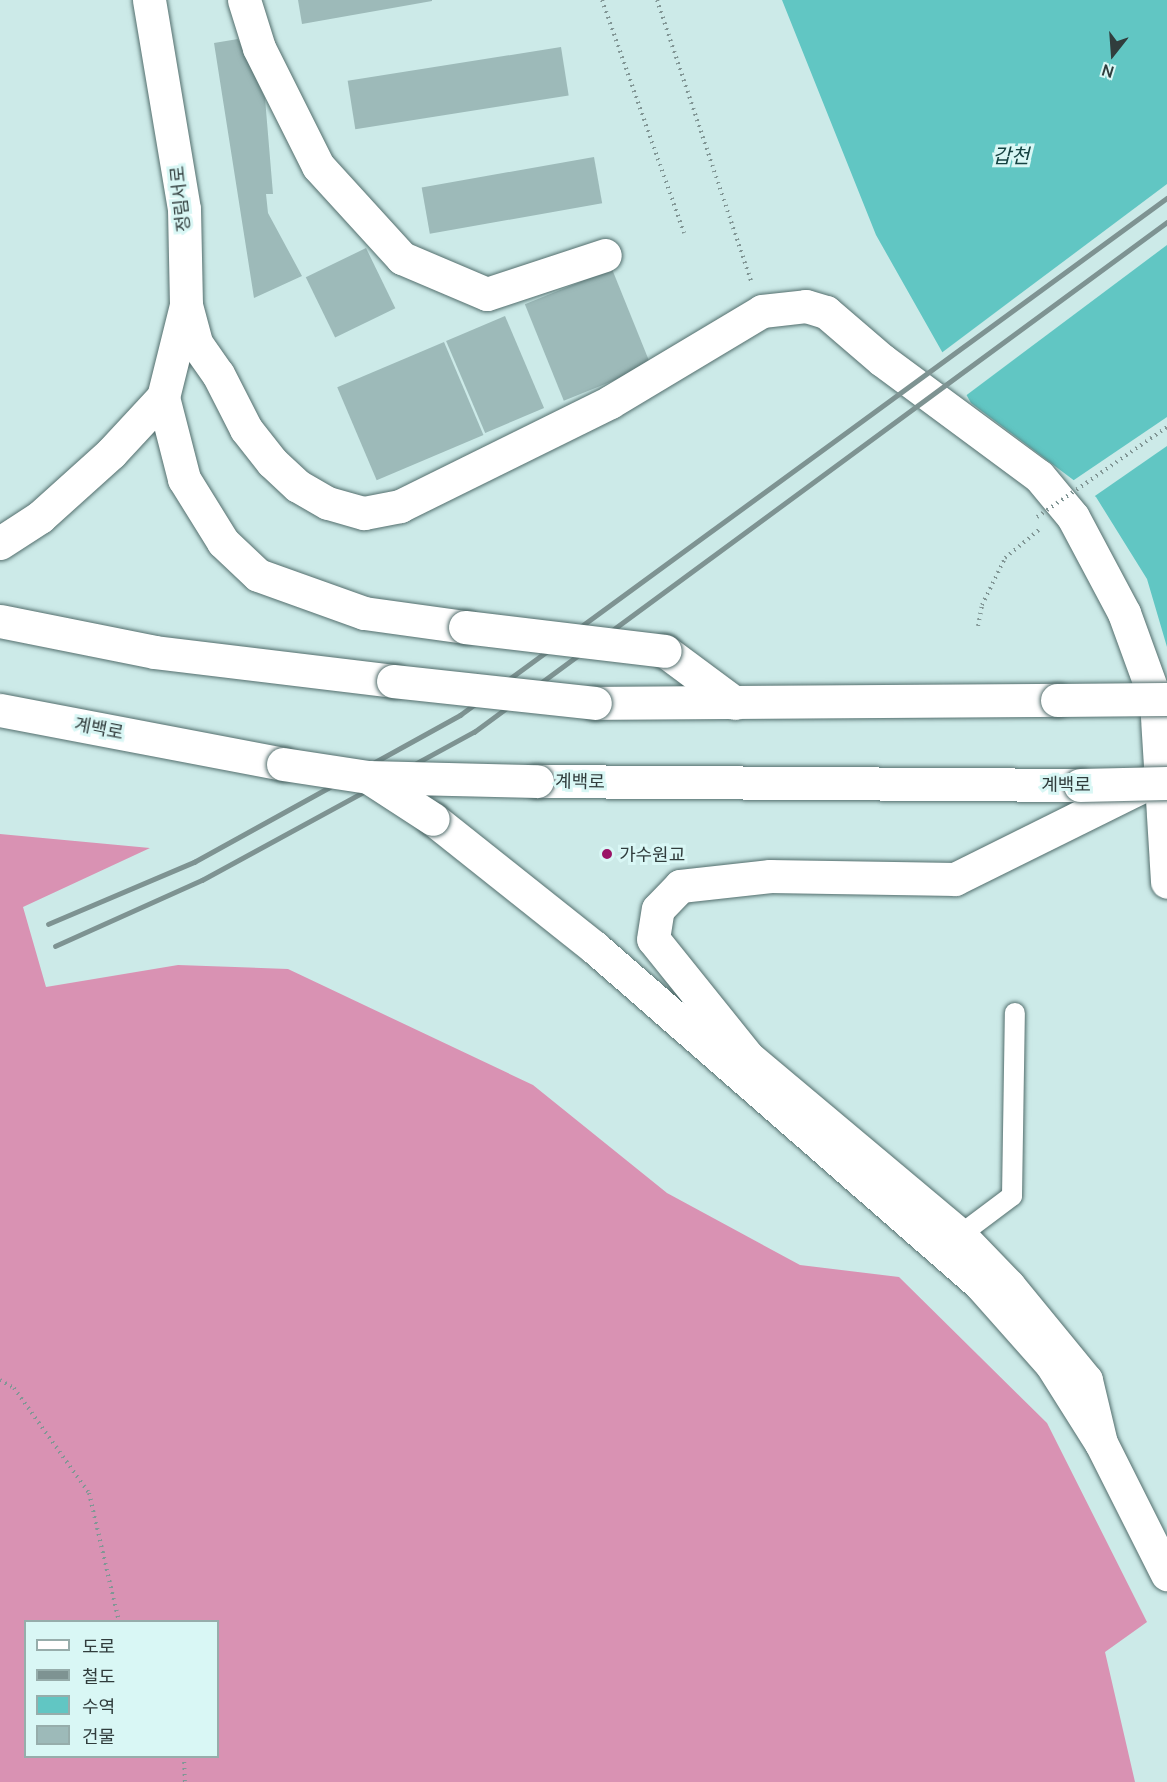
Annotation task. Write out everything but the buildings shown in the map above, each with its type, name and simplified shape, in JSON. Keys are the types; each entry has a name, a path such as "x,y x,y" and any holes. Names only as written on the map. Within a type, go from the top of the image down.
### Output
{"main road":[{"name":"정림서로","path":"149,0 184,208 186,305 163,396"},
{"path":"244,0 258,48 318,166 402,258 487,294 605,255"},
{"path":"186,305 196,343 218,374 246,429 272,462 298,486 328,503 364,513 400,506 610,402 762,311 806,306 826,312 882,360 1039,476 1073,518 1124,613 1156,701 1167,882"},
{"path":"0,543 39,517 111,453 163,396"},
{"path":"163,396 184,479 223,542 258,575 364,613 665,651 735,703"},
{"path":"0,621 155,652 595,703 1167,699"},
{"name":"계백로","path":"0,710 283,764 368,777 1084,800 1158,783"},
{"path":"368,777 433,819 594,947 980,1284 1051,1364 1101,1443 1167,1575"},
{"path":"1084,800 955,879 770,876 680,886 658,909 653,939 748,1057 960,1235 1009,1286 1086,1380 1101,1443"}],"lane":[{"path":"960,1235 1012,1196 1015,1013"}],"path":[{"path":"602,0 684,233"},
{"path":"657,0 762,311"},
{"path":"1037,517 1167,428"},
{"path":"978,626 982,605 1005,558 1043,527"},
{"path":"0,1380 14,1388 88,1493 119,1620"},
{"path":"184,1758 185,1782"}],"shaded area":[{"path":"0,834 150,848 23,907 46,987 178,965 288,969 533,1085 667,1193 800,1265 899,1277 1047,1423 1147,1622 1105,1652 1135,1782 0,1782"}],"water":[{"name":"갑천","path":"782,0 1167,0 1167,647 1147,579 1096,497 971,403 876,235"}],"pier":[{"path":"1167,184 1167,245 964,397 940,354"},
{"path":"1167,417 1167,446 1092,498 1071,482"}],"railway":[{"path":"48,924 194,862 460,715 1167,198"},
{"path":"55,946 202,880 474,732 1167,222"}],"place":[{"name":"가수원교","path":"607,854"}]}
